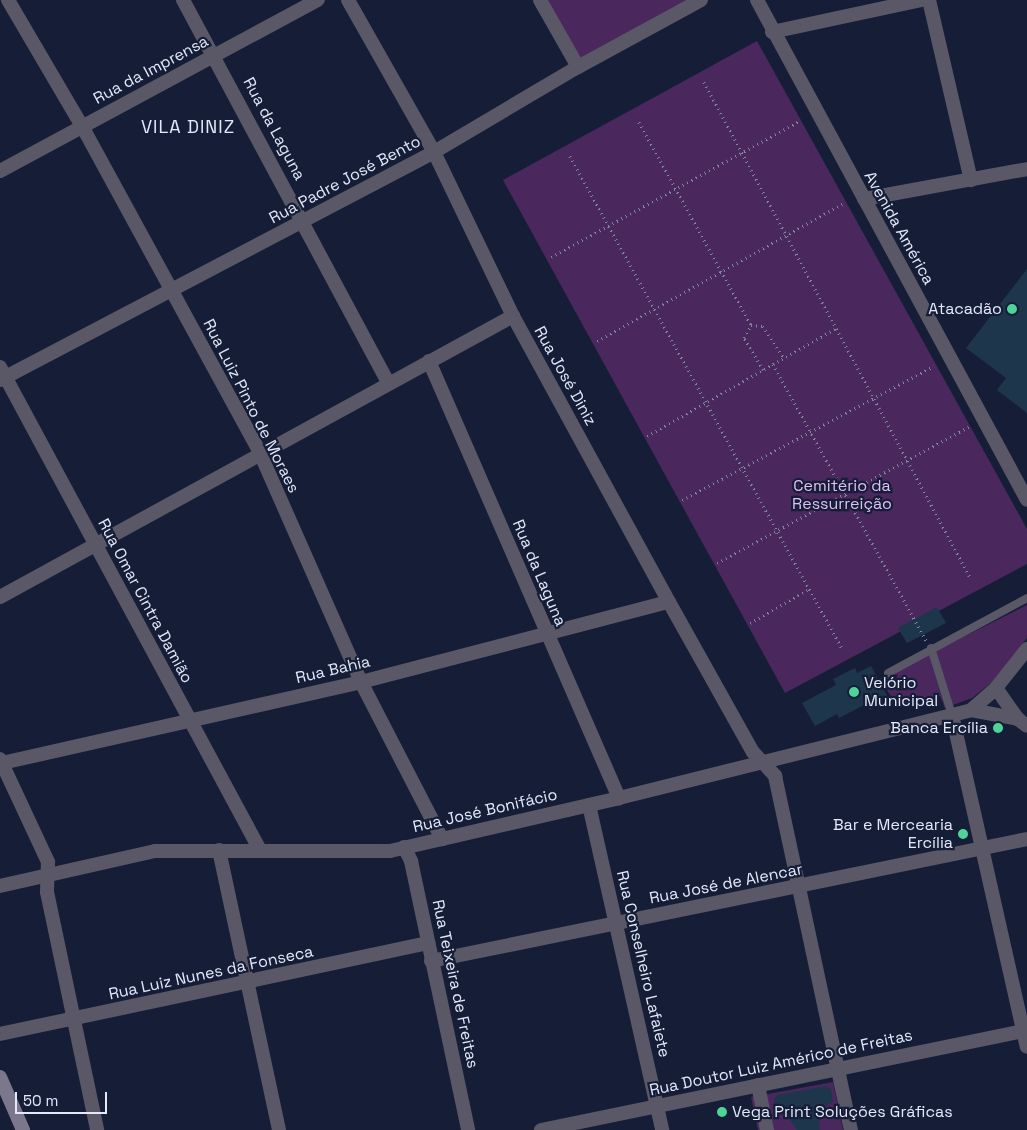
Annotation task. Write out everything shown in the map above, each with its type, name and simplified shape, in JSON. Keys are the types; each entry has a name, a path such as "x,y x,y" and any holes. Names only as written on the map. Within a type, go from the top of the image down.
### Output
{"main road":[{"path":"0,1078 23,1130"}],"street":[{"name":"Rua Luiz Pinto de Moraes","path":"8,0 82,126 260,453 361,682 442,839"},
{"name":"Rua da Laguna","path":"183,0 215,56 388,382"},
{"name":"Rua da Imprensa","path":"0,171 318,0"},
{"name":"Rua José Diniz","path":"348,0 434,152 513,316 669,602 753,752 775,776 851,1130"},
{"path":"540,0 578,67"},
{"name":"Rua Padre José Bento","path":"2,375 171,292 304,222 434,152 578,67 701,0"},
{"name":"Avenida América","path":"757,0 772,32 1027,499"},
{"path":"772,32 921,0"},
{"path":"929,0 972,180"},
{"path":"864,199 972,180 1027,168"},
{"path":"0,597 388,382 513,316"},
{"name":"Rua da Laguna","path":"429,361 619,798"},
{"name":"Rua Omar Cintra Damião","path":"2,375 260,850"},
{"name":"Rua Bahia","path":"1,761 361,682 669,602"},
{"path":"971,710 996,688 1027,649"},
{"path":"996,688 1023,722"},
{"path":"971,710 1023,722"},
{"name":"Rua José Bonifácio","path":"0,886 155,851 390,851 619,798 971,710"},
{"path":"952,715 1025,1030 1027,1047"},
{"path":"1,761 48,862 47,892 97,1130"},
{"name":"Rua Conselheiro Lafaiete","path":"589,805 618,923 662,1130"},
{"name":"Rua José de Alencar","path":"431,961 982,850 1027,839"},
{"name":"Rua Teixeira de Freitas","path":"404,847 411,860 468,1130"},
{"path":"219,850 279,1130"},
{"name":"Rua Luiz Nunes da Fonseca","path":"0,1034 73,1021 248,984 428,943"},
{"name":"Rua Doutor Luiz Américo de Freitas","path":"541,1130 1025,1030"},
{"path":"758,1085 767,1130"}],"lane":[{"path":"888,673 931,648 1027,598"},
{"path":"931,648 952,715"}],"path":[{"path":"704,82 970,577"},
{"path":"551,257 799,121"},
{"path":"639,122 751,325"},
{"path":"570,156 843,650"},
{"path":"597,341 842,204"},
{"path":"751,325 763,326 784,358"},
{"path":"751,325 744,338 763,370"},
{"path":"647,436 836,328"},
{"path":"773,364 931,648"},
{"path":"682,500 934,366"},
{"path":"717,562 846,495 969,427"},
{"path":"750,623 809,589"}],"green space":[{"path":"547,0 688,0 579,59"},
{"name":"Cemitério da Ressurreição","path":"757,41 1027,529 1027,564 785,693 503,180"},
{"path":"1027,605 1027,638 996,679 972,698 945,708 940,696 897,706 880,679"},
{"path":"833,1082 843,1130 758,1130 751,1097"}],"building":[{"name":"Atacadão","path":"1027,269 1027,413 997,390 1006,378 966,348"},
{"path":"937,607 946,623 907,643 898,628"},
{"name":"Velório Municipal","path":"871,666 889,699 870,710 866,704 839,718 837,714 815,726 802,703 836,685 833,679 855,668 857,673"},
{"path":"826,1086 831,1089 833,1102 824,1107 819,1122 820,1130 797,1130 786,1114 776,1113 774,1099 777,1095"}],"place":[{"name":"Atacadão","path":"1012,309"},
{"name":"Velório Municipal","path":"854,692"},
{"name":"Banca Ercília","path":"998,728"},
{"name":"Bar e Mercearia Ercília","path":"963,834"},
{"name":"Vega Print Soluções Gráficas","path":"722,1112"}],"district":[{"name":"VILA DINIZ","path":"188,127"}]}
